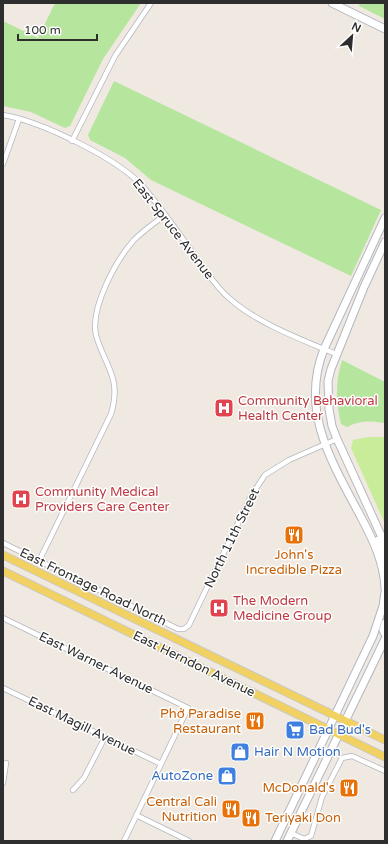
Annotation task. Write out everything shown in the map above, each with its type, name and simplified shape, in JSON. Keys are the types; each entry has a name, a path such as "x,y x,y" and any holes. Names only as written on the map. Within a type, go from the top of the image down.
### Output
{"main road":[{"path":"332,3 385,29"},
{"path":"385,218 324,349 317,367 314,394 316,417 325,445 366,526 381,563 385,588"},
{"path":"385,242 336,354 328,381 327,394 332,426 337,439 385,544"},
{"path":"366,526 378,541 385,559"},
{"name":"East Herndon Avenue","path":"3,555 385,740"},
{"name":"East Herndon Avenue","path":"3,571 385,757"},
{"path":"275,841 373,636 383,606 385,592"},
{"path":"385,623 383,630 385,634"},
{"path":"287,841 385,639"},
{"path":"283,841 290,824 286,818"}],"street":[{"path":"72,142 112,62 150,3"},
{"name":"East Spruce Avenue","path":"3,115 19,118 103,156 128,173 144,188 220,290 237,305 259,319 336,354"},
{"path":"3,164 19,118"},
{"path":"39,561 111,414 114,402 115,389 113,376 96,334 95,318 98,305 125,252 144,231 165,215"},
{"name":"North 11th Street","path":"184,629 189,625 251,496 265,475 290,460 337,439"},
{"name":"East Frontage Road North","path":"3,543 178,629 184,629"},
{"name":"East Warner Avenue","path":"3,618 188,708 161,764"},
{"name":"East Magill Avenue","path":"3,688 161,764"},
{"path":"73,790 84,778 105,737"},
{"path":"291,833 304,839 311,836 322,797 340,761 346,756 357,758 385,772"},
{"path":"3,782 6,763"},
{"path":"124,841 161,764"},
{"path":"136,816 188,841"}],"green space":[{"path":"55,3 141,3 103,59 70,126 65,128 31,112 3,106 3,21 38,38"},
{"path":"360,3 385,3 385,19 359,6"},
{"path":"114,81 381,210 351,276 151,180 125,158 90,140 88,135"},
{"path":"342,360 385,382 385,423 365,422 356,423 347,427 341,424 337,392 338,377"},
{"path":"368,437 385,437 385,524 351,448 353,440"}],"place":[{"name":"Community Behavioral Health Center","path":"224,408"},
{"name":"Community Medical Providers Care Center","path":"21,499"},
{"name":"John's Incredible Pizza","path":"294,535"},
{"name":"The Modern Medicine Group","path":"219,608"},
{"name":"Phở Paradise Restaurant","path":"255,721"},
{"name":"Bad Bud's","path":"295,730"},
{"name":"Hair N Motion","path":"240,752"},
{"name":"AutoZone","path":"227,776"},
{"name":"McDonald's","path":"349,788"},
{"name":"Central Cali Nutrition","path":"231,809"},
{"name":"Teriyaki Don","path":"251,818"}]}
